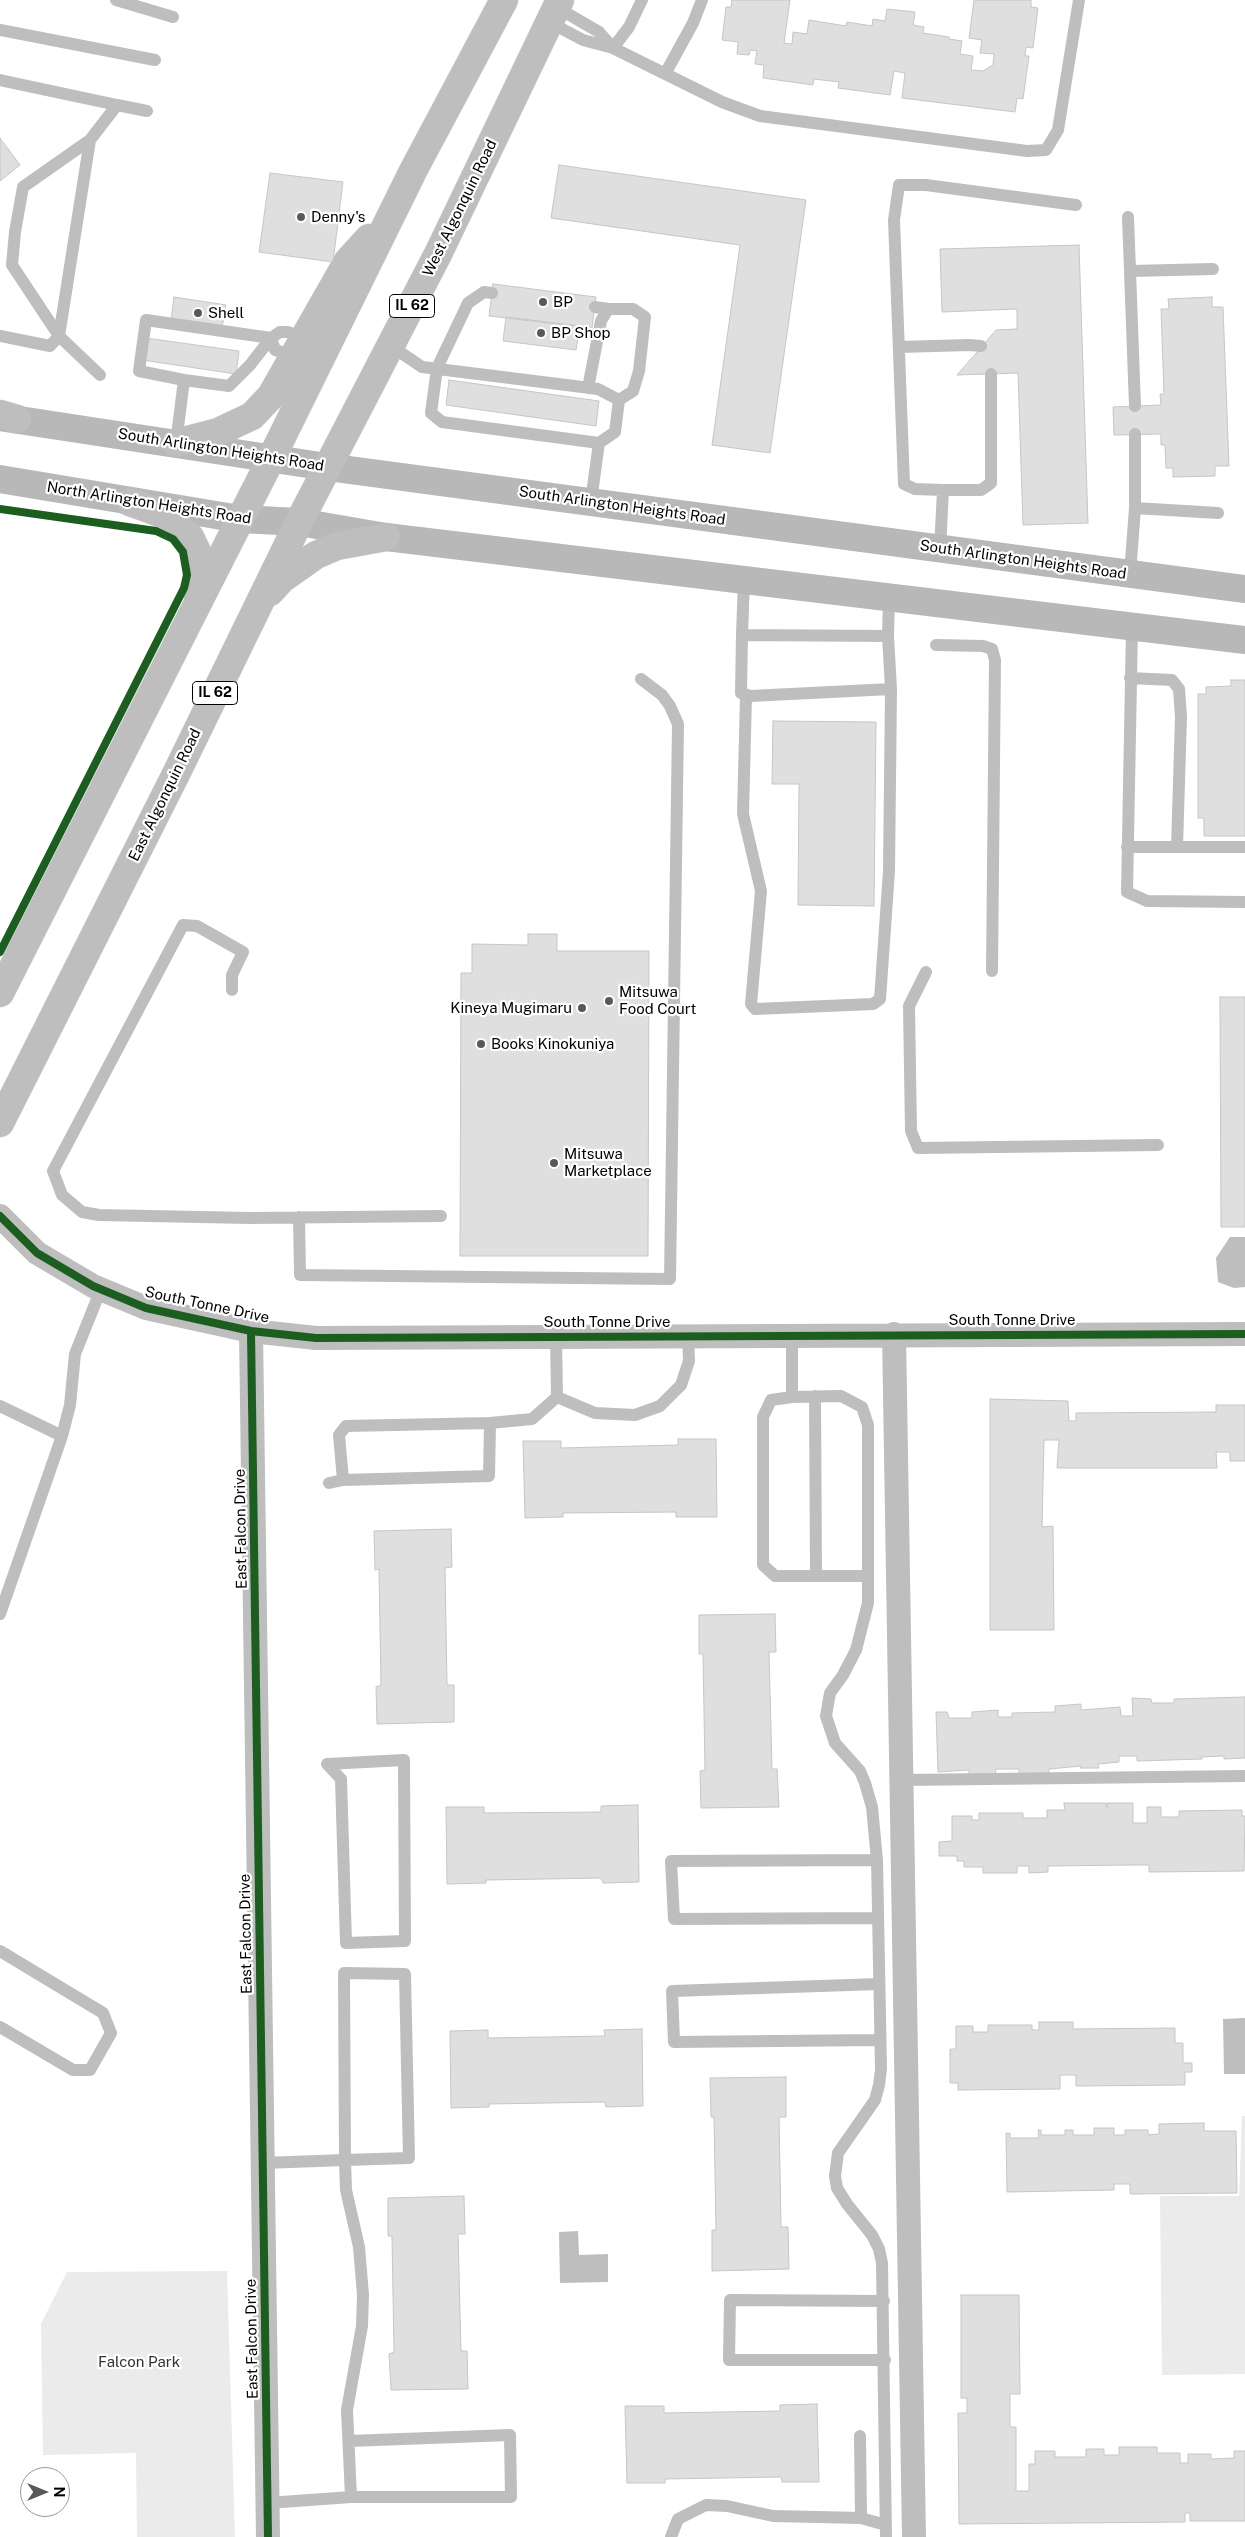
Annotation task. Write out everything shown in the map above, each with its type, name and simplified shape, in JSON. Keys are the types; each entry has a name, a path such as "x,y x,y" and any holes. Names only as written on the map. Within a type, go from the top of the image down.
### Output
{"main road":[{"path":"0,993 272,457 391,216 504,0"},
{"name":"West Algonquin Road","path":"328,467 438,254 555,10"},
{"path":"176,443 218,432 252,416 271,396 348,261 391,216"},
{"name":"South Arlington Heights Road","path":"6,417 328,467 1245,589"},
{"name":"East Algonquin Road","path":"0,1123 328,467"},
{"name":"North Arlington Heights Road","path":"0,479 240,519 299,522"},
{"path":"130,502 163,514 190,537 200,558 198,603"},
{"path":"299,522 386,536 1245,640"},
{"path":"255,611 282,579 316,556 337,546 386,536"}],"street":[{"name":"South Tonne Drive","path":"0,1216 37,1253 101,1290 146,1308 251,1331 316,1338 894,1334 1245,1334"},
{"name":"East Falcon Drive","path":"251,1331 268,2537"},
{"path":"894,1334 903,1780 914,2537"}],"lane":[{"path":"116,0 173,17"},
{"path":"613,48 630,27 642,0"},
{"path":"665,74 694,23 702,0"},
{"path":"555,10 583,40 613,48 722,102 760,116 1027,151 1046,150 1058,130 1079,0"},
{"path":"555,10 600,32 613,48"},
{"path":"0,30 155,60"},
{"path":"0,80 147,111"},
{"path":"100,375 59,336 12,265 15,232 24,188 90,140 118,105"},
{"path":"0,336 50,346 59,336 90,140"},
{"path":"991,374 991,483 981,490 915,489 904,484 894,220 899,185 926,186 1076,205"},
{"path":"1128,217 1135,406"},
{"path":"1131,271 1213,269"},
{"path":"492,294 484,292 468,304 437,368 432,413 442,422 599,443 615,432 619,400"},
{"path":"595,307 633,309 645,317 637,378 633,391 619,400"},
{"path":"588,388 600,321 608,309"},
{"path":"271,338 146,320 139,371 229,386 250,365 271,338 280,332 299,347"},
{"path":"271,338 275,350 299,347"},
{"path":"899,347 970,344 981,346"},
{"path":"391,346 422,367 588,388 598,390 619,400"},
{"path":"176,443 184,380"},
{"path":"1130,574 1135,508 1135,434"},
{"path":"591,501 599,443"},
{"path":"940,549 943,490"},
{"path":"1135,508 1218,513"},
{"path":"744,580 741,693 746,696 892,689"},
{"path":"746,696 743,814 761,891 751,1004 756,1009 873,1004 880,1000 889,871 892,689 888,636 889,598"},
{"path":"1132,627 1127,892 1147,901 1245,902"},
{"path":"742,635 888,636"},
{"path":"936,645 983,646 992,649 995,660 992,972"},
{"path":"1130,678 1172,680 1179,690 1181,717 1176,847"},
{"path":"299,1217 300,1274 670,1279 678,724 670,706 662,695 642,679"},
{"path":"1127,847 1245,847"},
{"path":"232,990 232,975 244,952 197,926 183,925 53,1171 62,1195 82,1212 98,1215 441,1216"},
{"path":"926,972 909,1006 911,1131 918,1148 1158,1145"},
{"path":"0,1614 62,1436 70,1405 75,1354 101,1290"},
{"path":"557,1397 595,1413 635,1415 660,1406 681,1385 689,1361 688,1335"},
{"path":"792,1335 792,1397"},
{"path":"343,1480 339,1435 346,1426 490,1423 532,1419 557,1397 556,1336"},
{"path":"815,1396 816,1576"},
{"path":"671,2537 678,2520 706,2505 727,2506 773,2516 861,2518 886,2531 884,2277 879,2249 872,2235 847,2204 837,2188 835,2176 838,2153 875,2100 881,2069 877,1860 872,1807 867,1789 860,1771 835,1743 826,1716 830,1693 843,1675 856,1650 868,1602 868,1576 868,1425 862,1407 841,1396 792,1397 771,1400 763,1417 763,1565 775,1576 868,1576"},
{"path":"0,1406 62,1436"},
{"path":"329,1483 343,1480 489,1476 490,1423"},
{"path":"404,1760 405,1941 346,1943 341,1779 328,1764 404,1760"},
{"path":"903,1780 1245,1776"},
{"path":"877,1860 672,1862 674,1920 878,1918"},
{"path":"0,1951 103,2013 111,2033 90,2070 73,2070 0,2027"},
{"path":"263,2163 345,2160 410,2158 405,1974 344,1973 345,2160 346,2190 359,2247 363,2295 362,2326 347,2410 351,2497"},
{"path":"879,1984 672,1991 674,2042 880,2040"},
{"path":"884,2301 730,2300 729,2360 884,2360"},
{"path":"268,2502 351,2497 511,2497 510,2435 348,2441"},
{"path":"860,2436 861,2518"}],"green space":[{"path":"1242,2116 1245,2116 1245,2374 1162,2375 1160,2196 1239,2196"},
{"name":"Falcon Park","path":"227,2271 235,2537 137,2537 136,2453 43,2455 41,2324 67,2272"}],"shaded area":[{"path":"1230,1237 1245,1237 1245,1287 1234,1288 1218,1282 1216,1258"},
{"path":"1245,2018 1245,2074 1224,2074 1223,2019"},
{"path":"578,2231 579,2255 608,2254 608,2282 560,2283 559,2232"}],"building":[{"path":"732,0 790,0 784,43 792,44 793,32 807,34 809,20 846,26 847,22 872,26 873,19 885,21 887,9 915,12 913,25 924,27 923,33 962,41 960,54 973,56 971,70 983,71 993,65 994,54 980,53 982,40 969,38 974,0 1031,0 1031,7 1038,8 1033,48 1026,47 1025,56 1029,56 1023,99 1017,98 1015,112 902,98 905,73 894,71 890,95 838,88 839,82 814,79 813,85 763,78 764,65 755,64 757,51 750,50 749,55 737,54 738,42 722,40 726,7 731,7"},
{"path":"0,138 20,165 0,181"},
{"path":"559,165 806,200 770,453 712,445 740,245 551,218"},
{"name":"Denny's","path":"270,173 343,182 333,262 259,252"},
{"path":"1079,245 1088,523 1023,525 1018,373 957,375 996,330 1017,329 1017,309 942,312 940,249"},
{"name":"BP","path":"493,284 596,297 592,328 489,316"},
{"name":"Shell","path":"174,297 226,305 222,328 171,320"},
{"path":"1212,297 1212,307 1223,307 1229,466 1215,466 1215,476 1173,477 1173,468 1166,468 1165,445 1161,445 1161,434 1114,435 1113,407 1161,405 1160,394 1164,394 1161,309 1169,309 1168,299"},
{"name":"BP Shop","path":"506,317 580,326 576,350 503,341"},
{"name":"Shell","path":"146,338 239,351 236,374 142,360"},
{"path":"449,380 599,401 596,426 446,405"},
{"path":"1231,680 1245,680 1245,836 1204,836 1204,818 1198,818 1198,694 1206,694 1206,687 1231,686"},
{"path":"773,721 876,722 874,906 798,905 799,784 772,784"},
{"name":"Mitsuwa Marketplace","path":"528,934 557,934 557,951 649,951 648,1256 460,1256 461,973 472,973 472,944 528,945"},
{"path":"1220,997 1245,997 1245,1227 1221,1227"},
{"path":"990,1399 1068,1401 1069,1421 1076,1421 1076,1413 1216,1412 1216,1405 1245,1405 1245,1461 1230,1461 1230,1452 1216,1452 1217,1468 1057,1468 1059,1440 1044,1440 1042,1527 1053,1526 1054,1630 990,1630"},
{"path":"678,1439 716,1439 717,1517 676,1517 676,1512 563,1513 563,1517 525,1518 523,1441 561,1441 561,1448 678,1445"},
{"path":"451,1529 452,1567 445,1568 447,1685 454,1685 454,1722 377,1724 376,1687 381,1685 379,1569 375,1570 374,1531"},
{"path":"775,1614 776,1652 769,1652 772,1769 777,1769 779,1807 701,1808 700,1771 705,1770 703,1654 699,1654 699,1615"},
{"path":"1245,1697 1245,1758 1224,1759 1224,1756 1202,1757 1202,1759 1137,1761 1137,1756 1119,1756 1119,1762 1098,1764 1099,1768 1080,1768 1081,1766 1049,1769 1049,1773 1019,1774 1019,1769 996,1769 995,1774 969,1776 969,1770 938,1772 936,1712 947,1712 949,1718 972,1718 972,1712 998,1710 998,1717 1012,1717 1012,1713 1055,1712 1055,1706 1081,1704 1081,1710 1120,1707 1121,1716 1133,1716 1132,1698 1151,1699 1152,1703 1174,1703 1174,1699"},
{"path":"1064,1803 1106,1803 1107,1808 1107,1803 1133,1803 1133,1823 1147,1823 1147,1807 1161,1807 1161,1817 1179,1817 1179,1811 1242,1810 1242,1816 1245,1816 1244,1871 1149,1872 1149,1865 1134,1865 1048,1866 1048,1872 1029,1873 1029,1866 1017,1866 1017,1873 983,1873 983,1867 964,1867 964,1861 957,1861 957,1856 939,1856 939,1842 952,1841 952,1816 972,1816 972,1820 979,1820 979,1813 1023,1813 1023,1818 1047,1818 1047,1810 1065,1810"},
{"path":"638,1805 639,1882 603,1883 601,1878 486,1880 486,1883 447,1884 446,1807 484,1807 484,1813 601,1812 601,1806"},
{"path":"1039,2022 1073,2022 1073,2029 1175,2028 1175,2043 1183,2043 1183,2063 1192,2063 1192,2072 1185,2072 1185,2085 1076,2086 1076,2075 1060,2075 1060,2089 958,2090 958,2083 950,2083 950,2049 956,2049 956,2026 973,2026 973,2032 988,2032 988,2025 1032,2025 1032,2030 1039,2030"},
{"path":"642,2029 643,2106 606,2107 605,2102 489,2104 489,2107 451,2108 450,2031 488,2030 488,2038 605,2036 604,2030"},
{"path":"786,2077 786,2117 779,2117 781,2227 788,2227 789,2269 712,2271 712,2230 716,2230 714,2117 711,2117 710,2078"},
{"path":"1204,2123 1204,2131 1236,2131 1237,2193 1130,2194 1130,2184 1114,2184 1114,2190 1007,2192 1006,2133 1010,2133 1010,2138 1039,2138 1038,2130 1041,2130 1041,2135 1065,2135 1065,2130 1073,2130 1073,2135 1094,2135 1094,2128 1114,2128 1114,2135 1125,2135 1125,2130 1148,2130 1148,2135 1159,2134 1159,2124"},
{"path":"464,2196 465,2234 458,2234 461,2351 467,2351 468,2389 391,2390 389,2354 394,2352 392,2236 388,2236 388,2198"},
{"path":"961,2295 1019,2295 1020,2394 1010,2394 1010,2427 1016,2427 1016,2491 1029,2491 1029,2464 1035,2464 1035,2451 1055,2451 1055,2457 1086,2457 1086,2449 1104,2449 1104,2455 1119,2455 1119,2447 1157,2447 1157,2453 1180,2453 1180,2463 1188,2463 1188,2454 1211,2454 1211,2459 1234,2458 1234,2451 1245,2451 1245,2521 1190,2521 1190,2513 1185,2513 1185,2522 959,2524 958,2413 967,2413 967,2398 961,2398"},
{"path":"817,2404 819,2482 782,2482 781,2477 665,2479 665,2483 627,2483 625,2406 664,2406 664,2413 780,2411 780,2405"}],"cycle path":[{"path":"0,509 156,531 173,539 183,552 187,575 184,588 0,952"},
{"path":"0,1216 37,1253 93,1286 146,1308 251,1331 316,1338 1245,1334"},
{"path":"251,1331 268,2537"}],"place":[{"name":"Denny's","path":"301,217"},
{"name":"BP","path":"543,302"},
{"name":"Shell","path":"198,313"},
{"name":"BP Shop","path":"541,333"},
{"name":"Mitsuwa Food Court","path":"609,1001"},
{"name":"Kineya Mugimaru","path":"582,1008"},
{"name":"Books Kinokuniya","path":"481,1044"},
{"name":"Mitsuwa Marketplace","path":"554,1163"}]}
